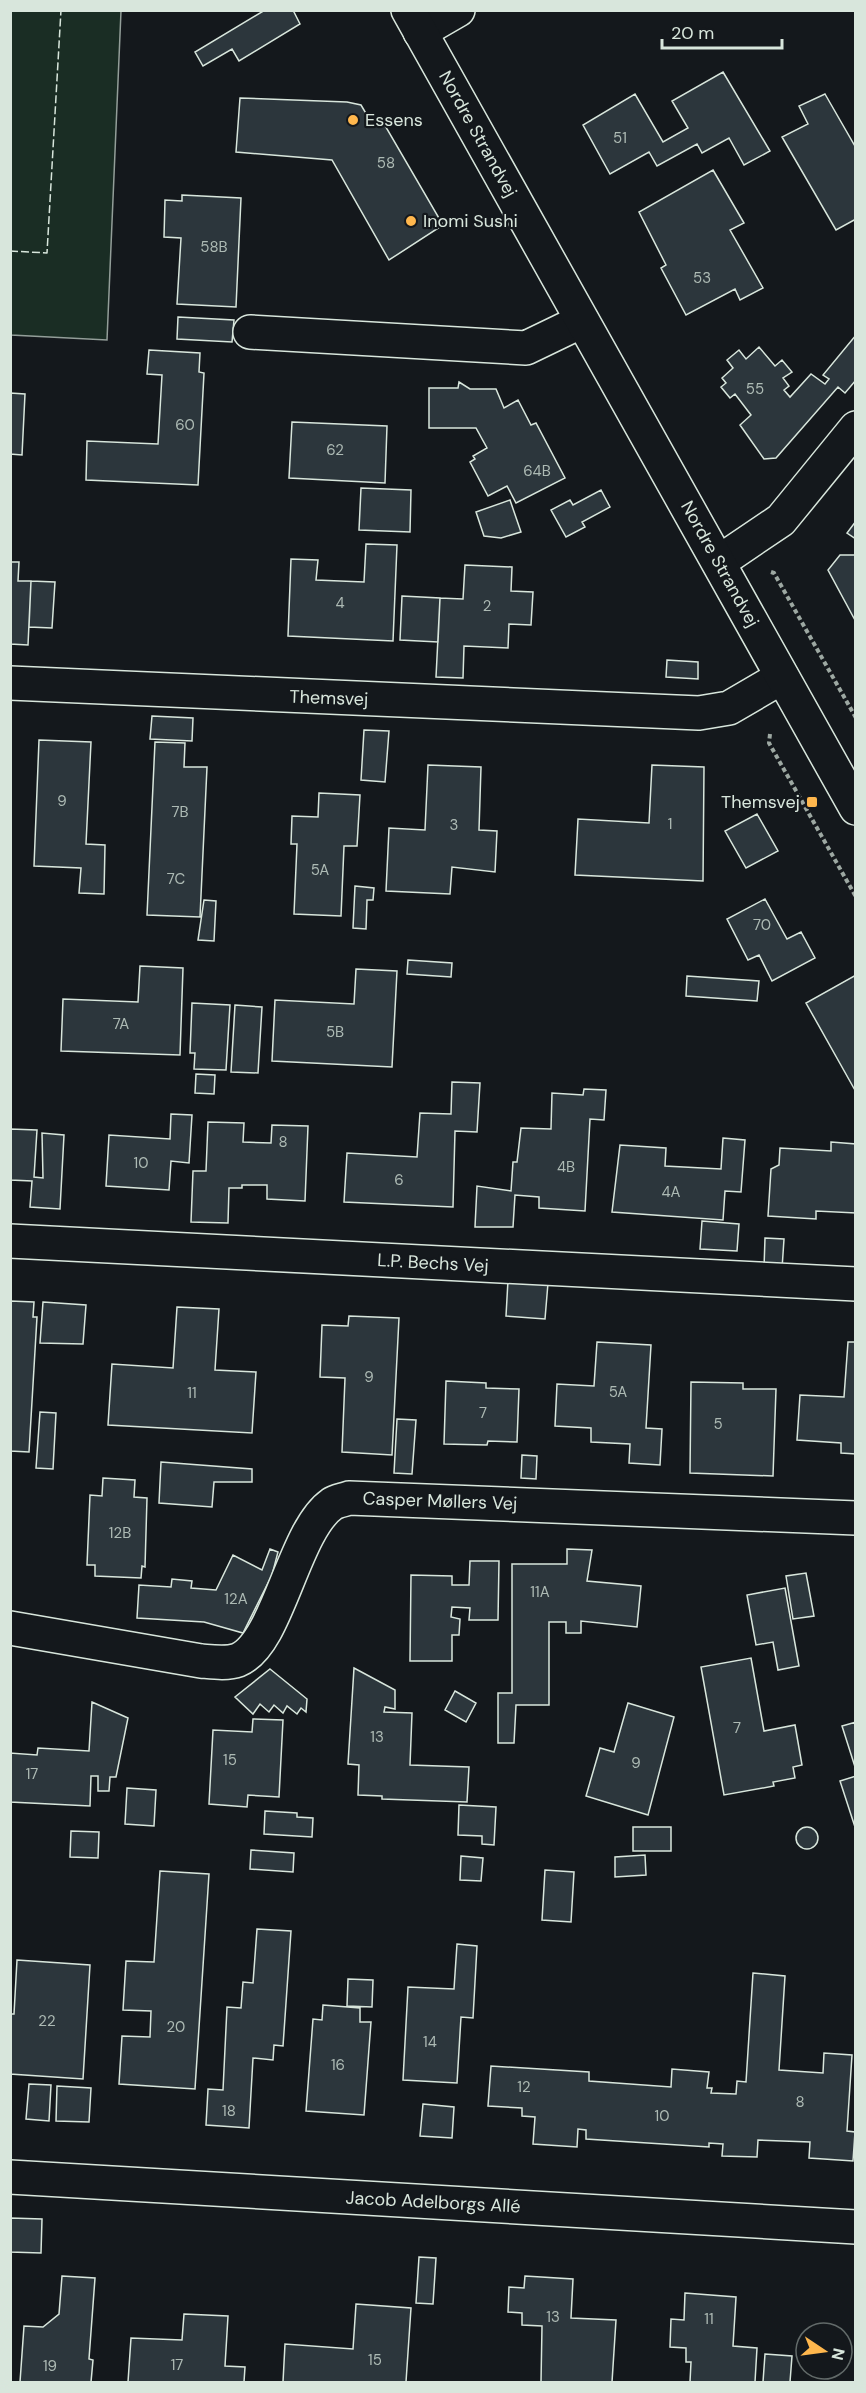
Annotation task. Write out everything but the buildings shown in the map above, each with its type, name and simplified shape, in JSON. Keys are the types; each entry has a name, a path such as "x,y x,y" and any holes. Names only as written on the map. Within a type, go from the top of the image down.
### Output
{"street":[{"path":"414,21 458,10"},
{"name":"Nordre Strandvej","path":"414,21 855,808"},
{"path":"250,332 526,348 582,321"},
{"path":"719,562 781,520 855,428"},
{"name":"Themsvej","path":"10,683 699,713 729,708 782,677"},
{"name":"L.P. Bechs Vej","path":"10,1241 855,1284"},
{"name":"Casper Møllers Vej","path":"10,1628 201,1660 221,1662 238,1660 253,1648 267,1626 308,1536 320,1517 332,1504 349,1498 855,1518"},
{"name":"Jacob Adelborgs Allé","path":"10,2177 855,2227"}],"green space":[{"path":"11,10 121,11 107,340 11,335"}],"fence":[{"path":"10,251 47,253 61,10"}],"place":[{"name":"Essens","path":"353,120"},
{"name":"Inomi Sushi","path":"411,221"},
{"name":"Themsvej","path":"812,802"}]}
